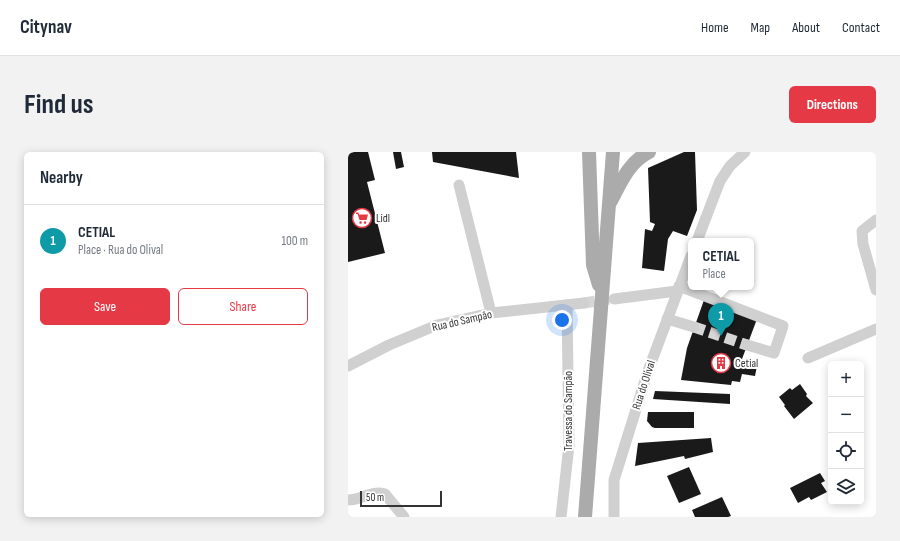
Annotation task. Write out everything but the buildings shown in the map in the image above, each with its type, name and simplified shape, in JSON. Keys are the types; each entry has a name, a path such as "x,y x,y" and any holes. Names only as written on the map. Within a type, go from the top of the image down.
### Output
{"main road":[{"path":"589,152 593,265 608,297"},
{"path":"585,517 608,297 608,206 613,152"},
{"path":"608,206 629,168 638,158 649,152"}],"street":[{"path":"698,238 720,181 730,166 745,152"},
{"path":"459,185 491,313"},
{"path":"876,220 862,231 863,244 876,290"},
{"name":"Rua do Olival","path":"614,517 614,480 648,371 688,263"},
{"path":"608,297 678,288 783,326 774,354 747,345"},
{"name":"Rua do Sampão","path":"348,366 389,345 437,325 491,313 584,302"},
{"name":"Travessa do Sampão","path":"561,517 570,446 567,305"},
{"path":"667,319 694,327"},
{"path":"808,358 876,329"},
{"path":"348,500 353,500 375,493 385,494 404,517"}],"tunnel":[{"path":"584,303 609,299"},
{"path":"694,327 747,345"}],"place":[{"name":"Lidl","path":"362,218"},
{"name":"CETIAL","path":"721,336"},
{"name":"Cetial","path":"721,363"}]}
